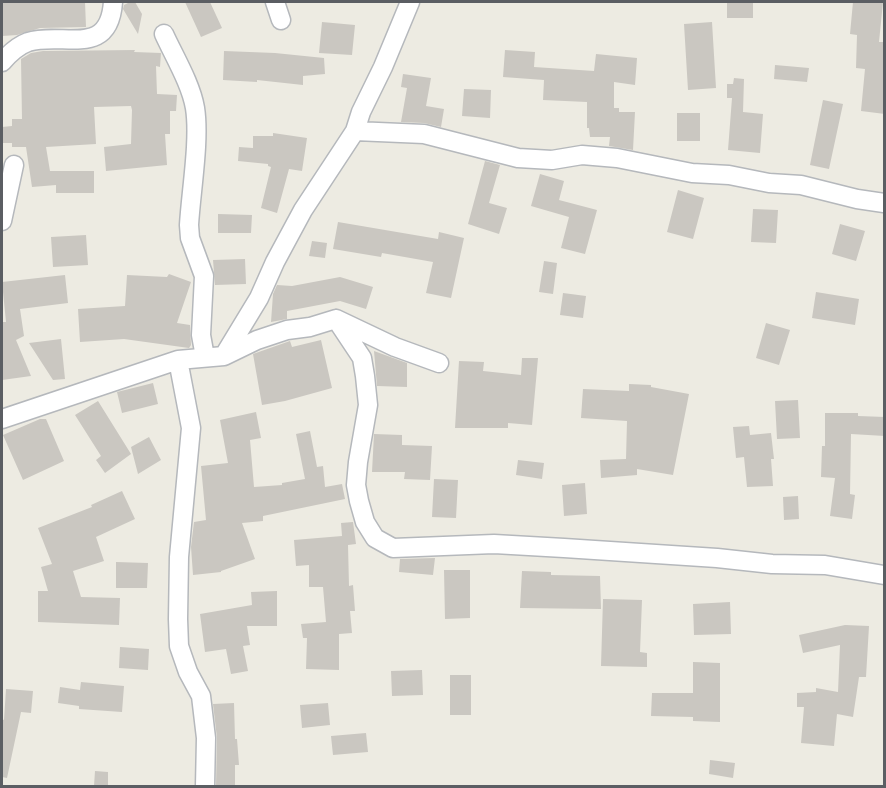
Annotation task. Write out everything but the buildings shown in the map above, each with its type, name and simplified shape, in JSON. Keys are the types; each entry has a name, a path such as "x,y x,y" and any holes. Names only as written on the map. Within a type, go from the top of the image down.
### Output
{"street":[{"path":"2,62 17,47 29,41 91,39 104,30 112,19 113,2"},
{"path":"274,2 281,20"},
{"path":"224,356 259,298 303,210 355,131 361,112 410,2"},
{"path":"164,34 191,92 195,107 196,128 189,225 190,238 204,276 201,335 205,357"},
{"path":"355,131 424,134 518,158 552,160 582,155 617,158 769,183 801,184 857,199 885,203"},
{"path":"2,221 14,165"},
{"path":"336,319 362,358 365,376 368,405 358,462 356,485 359,501 365,522 375,538 393,548 494,544 717,558 772,564 825,565 885,575"},
{"path":"2,419 178,360 224,356 257,340 287,330 310,327 336,319 395,347 439,363"},
{"path":"178,360 191,428 179,557 178,619 180,646 188,672 201,696 206,738 205,786"}]}
